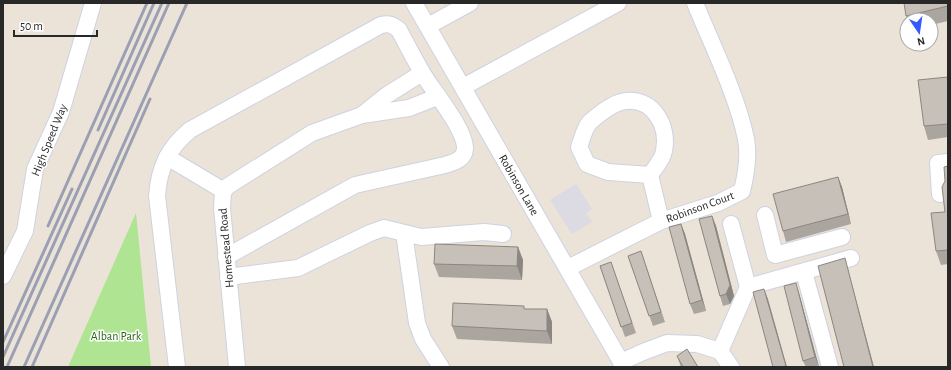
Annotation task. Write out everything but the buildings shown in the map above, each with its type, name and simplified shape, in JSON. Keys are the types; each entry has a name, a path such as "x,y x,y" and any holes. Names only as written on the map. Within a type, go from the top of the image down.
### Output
{"street":[{"name":"High Speed Way","path":"3,276 25,231 36,169 62,112 93,3"},
{"name":"Robinson Lane","path":"414,3 623,365"},
{"path":"428,26 470,3"},
{"path":"463,88 618,3"},
{"name":"Robinson Court","path":"568,268 661,221 718,203 742,191 747,174 746,140 737,108 695,3"},
{"path":"177,367 157,196 161,172 167,157 178,140 190,130 381,25 387,23 394,26 399,30 422,73 437,97 453,117 462,134 465,147 464,155 457,161 355,185 226,257"},
{"name":"Homestead Road","path":"362,115 387,95 422,73"},
{"name":"Homestead Road","path":"237,367 222,208 224,191 228,186 312,133 362,115 409,108 437,97"},
{"path":"650,175 608,172 587,164 578,147 589,123 608,108 626,101 643,103 653,110 662,123 666,138 664,152 650,175 661,221"},
{"path":"167,157 224,191"},
{"path":"940,194 938,163 948,162"},
{"path":"765,215 782,278"},
{"path":"720,351 748,287 731,224"},
{"path":"228,277 298,268 370,233 384,228 421,238 484,232 503,234"},
{"path":"404,234 417,323 423,339 441,367"},
{"path":"776,255 842,237"},
{"path":"748,287 851,258"},
{"path":"804,272 830,367"},
{"path":"623,365 643,352 667,343 697,344 720,351 731,367"}],"shaded area":[{"path":"576,184 592,209 586,213 592,222 572,234 550,200"}],"green space":[{"name":"Alban Park","path":"136,213 151,367 68,367"}],"railway":[{"path":"48,226 147,3"},
{"path":"98,130 154,3"},
{"path":"3,357 162,3"},
{"path":"7,367 169,3"},
{"path":"24,367 187,3"},
{"path":"32,367 150,99"},
{"path":"3,342 72,189"}]}
